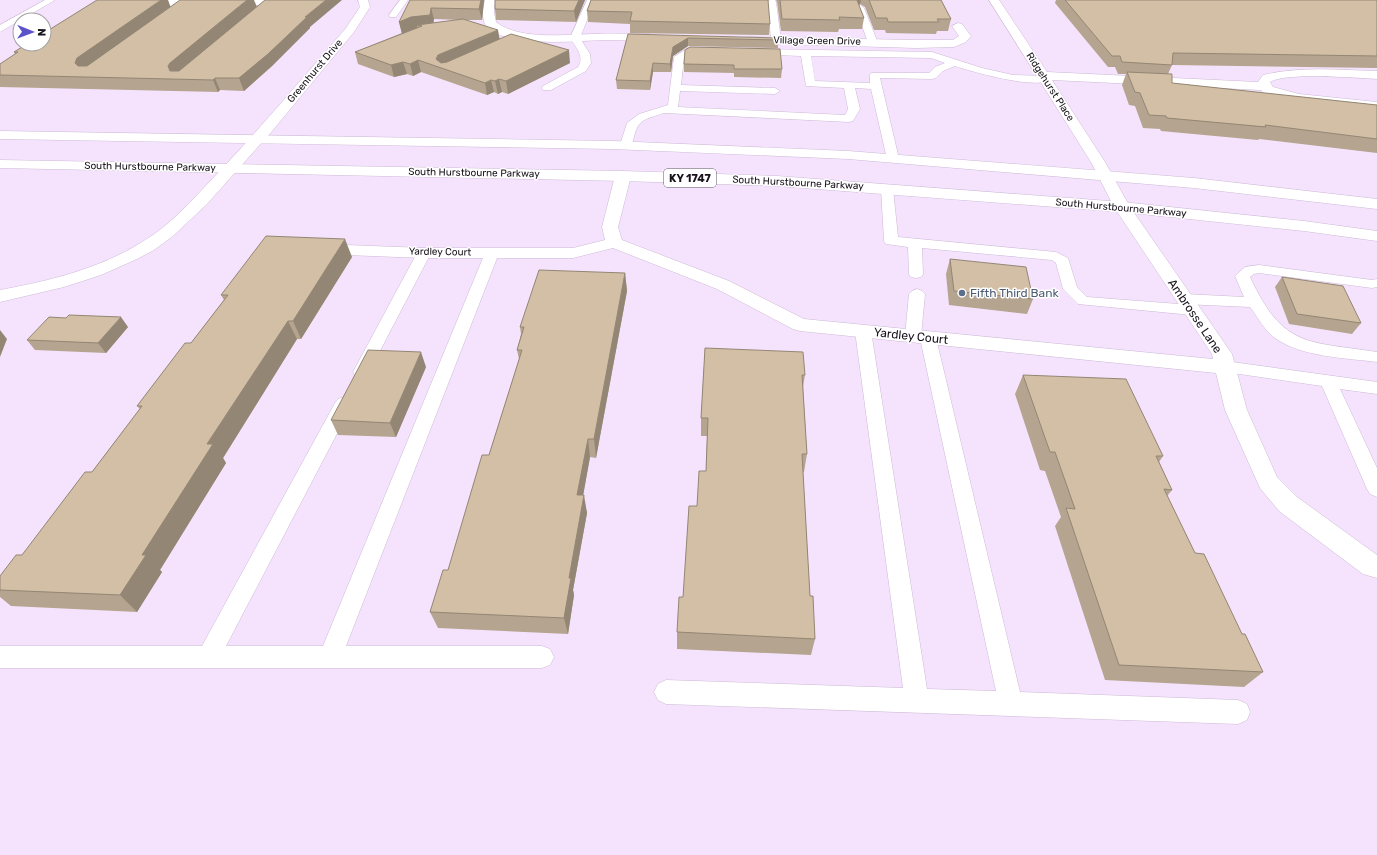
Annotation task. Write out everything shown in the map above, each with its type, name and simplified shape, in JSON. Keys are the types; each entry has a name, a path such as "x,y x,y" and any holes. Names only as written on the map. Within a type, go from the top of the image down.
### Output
{"street":[{"path":"130,3 271,2 290,0"},
{"name":"Greenhurst Drive","path":"0,296 76,279 122,260 149,245 173,228 231,169 257,140 361,15 365,7 363,0"},
{"path":"490,0 489,21 487,24 504,32 522,36 537,38 667,38"},
{"name":"Ridgehurst Place","path":"994,0 1098,162 1122,207"},
{"path":"259,12 271,2"},
{"path":"173,13 186,3"},
{"name":"Village Green Drive","path":"737,40 954,43 962,40 965,36 958,26"},
{"path":"1377,75 1324,73 1275,76 1267,78 1264,82 1268,90 1298,98 1377,106"},
{"path":"1043,78 1266,86"},
{"path":"0,135 626,145 894,159 1104,175 1194,183 1377,204"},
{"name":"South Hurstbourne Parkway","path":"0,164 623,176 777,181 1122,207 1304,226 1377,236"},
{"path":"614,242 610,227 623,176"},
{"name":"Ambrosse Lane","path":"1122,207 1222,354 1236,410 1268,482 1288,504 1372,566 1377,567"},
{"name":"Yardley Court","path":"305,248 424,253 573,253 614,242 723,285 800,325 1225,368"}],"lane":[{"path":"0,29 51,0"},
{"path":"393,15 404,0"},
{"path":"547,88 582,69 586,63 586,54 575,38 591,0"},
{"path":"772,2 776,40"},
{"path":"860,8 873,43"},
{"path":"508,43 522,36"},
{"path":"626,145 631,125 643,116 673,107 679,57 688,50 719,51"},
{"path":"742,51 932,55 980,71 1013,78 1043,78"},
{"path":"805,52 814,118"},
{"path":"894,159 876,86 875,75 932,76 939,69 955,62"},
{"path":"663,110 849,119 854,109 849,85"},
{"path":"811,95 849,85 876,86"},
{"path":"676,88 775,91"},
{"path":"887,189 891,240 1056,256 1063,261 1070,289 1083,301 1188,304 1254,302"},
{"path":"915,243 916,274"},
{"path":"208,657 424,253"},
{"path":"330,657 492,253"},
{"path":"1377,283 1372,284 1259,269 1250,270 1242,276 1254,302 1274,328 1282,335 1294,342 1310,346 1377,357"},
{"path":"916,294 921,337 1011,704"},
{"path":"863,331 917,700"},
{"path":"1225,368 1377,388"},
{"path":"1328,381 1377,489"},
{"path":"0,657 542,657"},
{"path":"666,692 1238,712"}],"building":[{"path":"97,0 161,0 77,58 75,63 78,66 87,66 180,0 247,0 168,66 170,71 179,71 265,0 326,0 305,17 307,17 268,54 239,78 215,78 213,80 0,75 0,64 18,52 52,52 52,28"},
{"path":"410,0 481,0 479,9 431,8 430,15 411,17 399,22"},
{"path":"495,0 579,0 574,11 495,9"},
{"path":"591,0 768,0 770,24 630,21 632,12 587,11"},
{"path":"780,0 857,0 864,18 839,17 840,20 782,19"},
{"path":"869,0 941,0 951,19 937,19 939,22 888,22 887,18 876,18"},
{"path":"1065,0 1377,0 1377,56 1173,53 1172,65 1122,62 1120,56 1112,56"},
{"path":"463,19 498,30 438,55 436,59 441,63 447,62 511,34 569,50 506,81 499,79 495,81 491,80 485,83 418,60 410,64 403,62 391,65 355,52 422,26 417,25"},
{"path":"628,34 778,38 778,40 688,38 673,47 670,64 653,63 650,81 616,80"},
{"path":"690,47 780,49 782,69 734,69 734,65 684,64 685,50"},
{"path":"1127,72 1172,74 1172,83 1377,105 1377,139 1265,125 1266,127 1149,115 1140,93 1135,92"},
{"path":"266,236 345,239 293,321 288,321 207,444 213,444 142,555 146,555 120,595 0,590 0,576 16,555 22,555 85,472 92,472 142,406 137,406 185,343 191,343 228,295 221,295"},
{"path":"950,259 1026,267 1033,299 954,291"},
{"path":"539,270 625,273 594,439 588,439 577,495 584,495 569,578 571,578 564,618 430,612 443,570 448,570 482,455 489,455 522,350 517,350 524,327 520,327"},
{"path":"1282,277 1343,286 1361,323 1297,314"},
{"path":"69,315 121,317 98,343 27,340 49,317 66,318"},
{"path":"705,348 803,352 805,375 802,375 807,454 802,454 810,596 813,596 815,639 677,632 679,597 683,597 689,506 697,506 699,471 706,471 708,418 701,418"},
{"path":"368,350 421,352 390,423 331,420"},
{"path":"1023,375 1126,379 1163,456 1156,456 1172,490 1164,489 1195,553 1204,554 1242,634 1245,634 1263,672 1119,665 1066,508 1075,509 1055,452 1050,452"}],"place":[{"name":"Fifth Third Bank","path":"962,293"}]}
